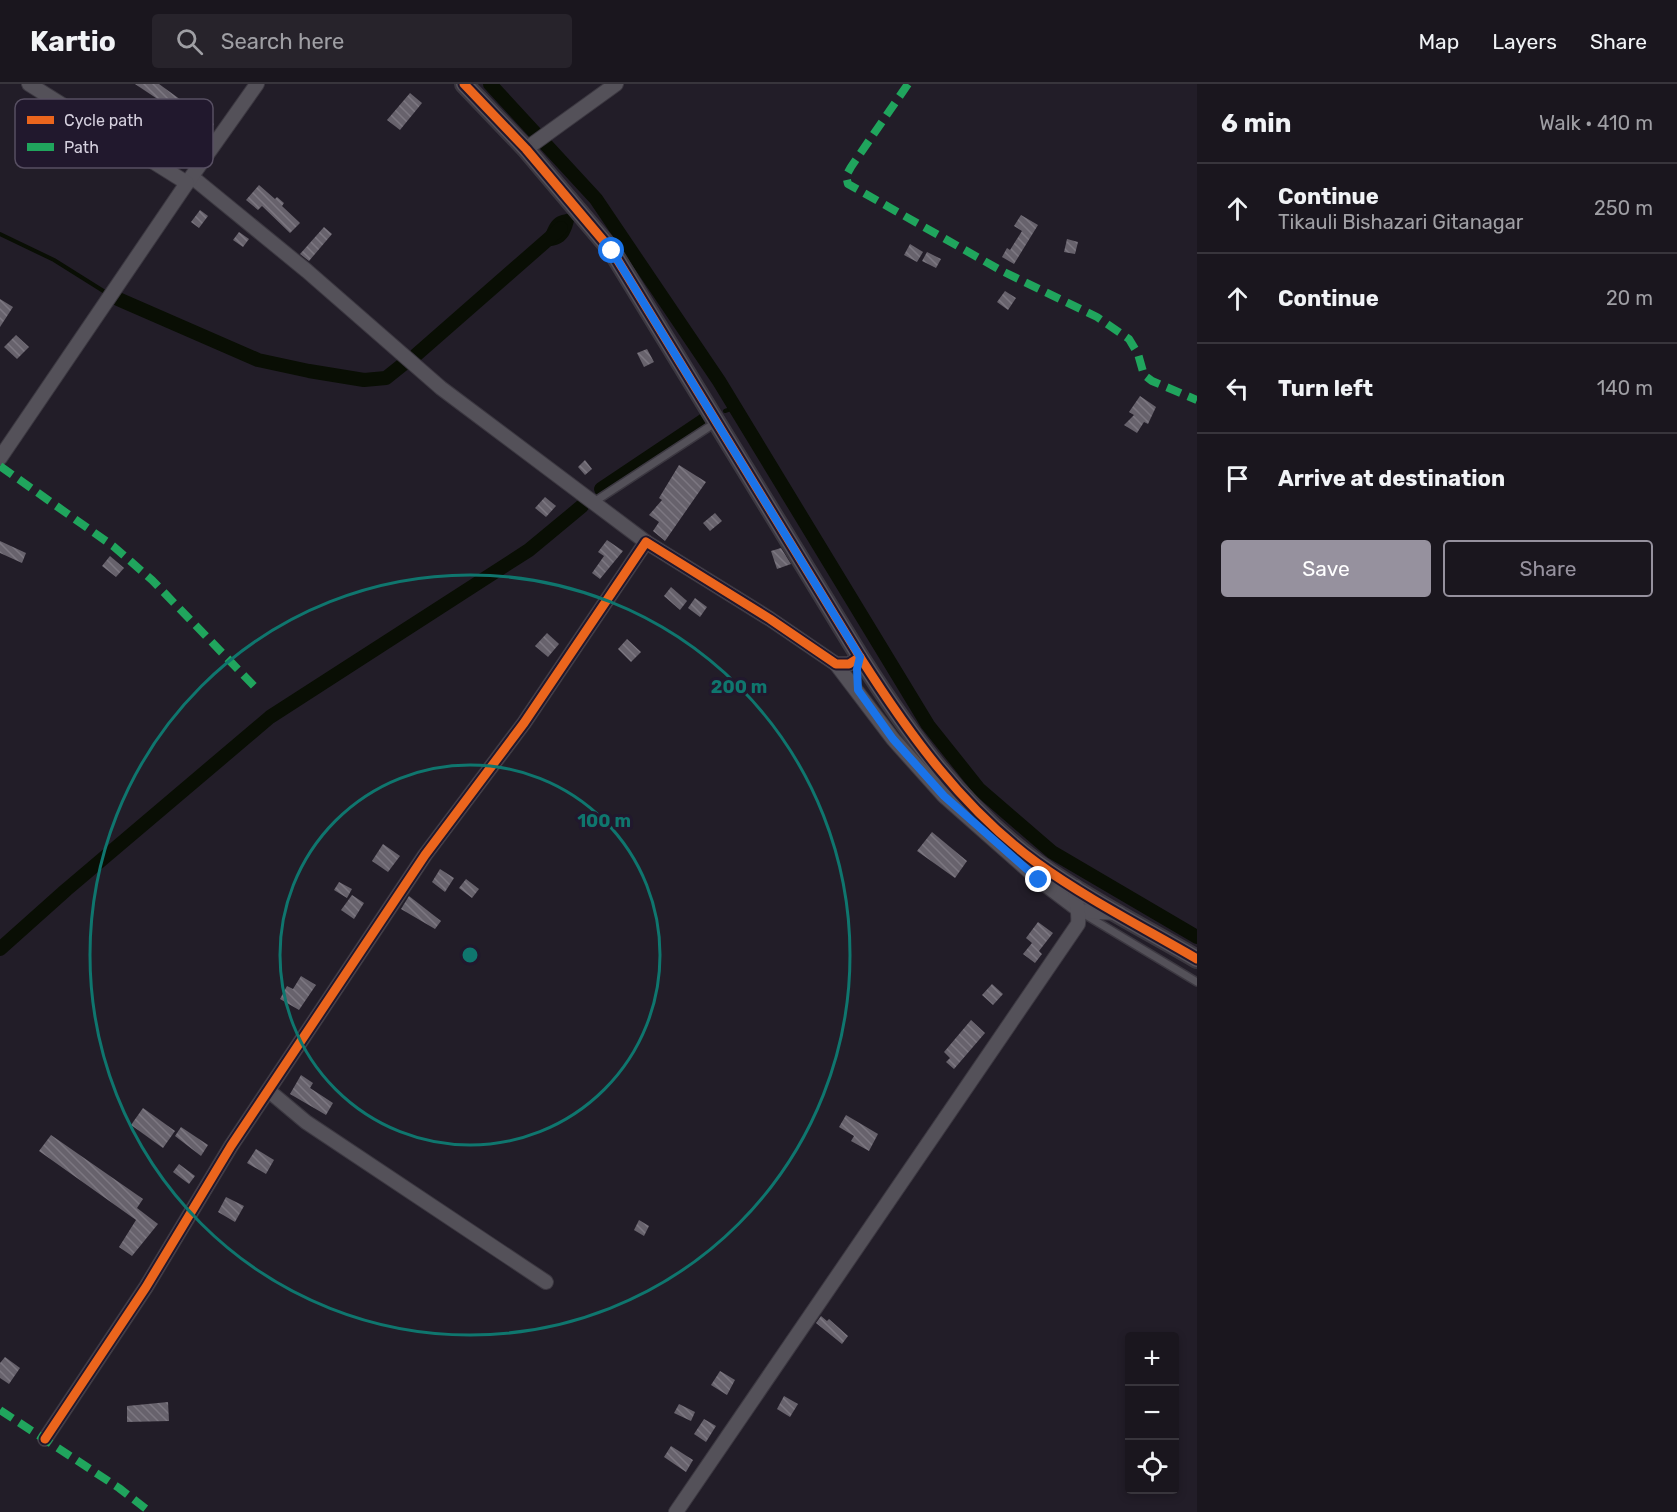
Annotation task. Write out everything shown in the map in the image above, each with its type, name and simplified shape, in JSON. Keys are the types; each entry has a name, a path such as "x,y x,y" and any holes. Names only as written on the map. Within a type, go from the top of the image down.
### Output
{"street":[{"path":"29,84 54,99"},
{"path":"213,147 257,84"},
{"path":"464,84 531,145 612,251 860,657 902,722 937,769 991,823 1029,856 1076,887 1197,959"},
{"path":"531,145 616,84"},
{"path":"170,168 190,180 307,271 441,388 592,503 646,542 800,638 837,664 893,739 944,796 1039,880 1080,911 1119,913"},
{"path":"0,458 198,168"},
{"path":"45,1439 146,1287 231,1146 425,855 524,723 646,542"},
{"path":"837,664 849,664 860,657"},
{"path":"858,690 857,669 860,657"},
{"path":"676,1512 1078,924 1080,911 1074,897 1076,887"},
{"path":"269,1091 306,1122 546,1282"}],"lane":[{"path":"592,503 718,422"},
{"path":"1080,911 1197,982"}],"shaded area":[{"path":"573,213 575,216 568,236 562,243 551,246 545,235 549,225 562,215"}],"building":[{"path":"135,84 159,84 180,99 158,99"},
{"path":"410,93 422,103 400,130 387,120"},
{"path":"259,185 275,199 277,197 284,203 282,206 300,223 290,233 262,206 258,210 246,200"},
{"path":"200,210 208,216 199,228 191,222"},
{"path":"1021,215 1038,225 1014,264 1002,257 1007,248 1010,250 1022,231 1014,226"},
{"path":"324,227 332,234 309,261 300,254"},
{"path":"239,232 249,239 243,247 233,240"},
{"path":"1067,239 1078,242 1075,254 1064,252"},
{"path":"910,244 923,252 917,262 904,255"},
{"path":"927,252 941,259 936,268 922,261"},
{"path":"1005,291 1016,298 1008,310 997,302"},
{"path":"0,299 13,307 0,327"},
{"path":"16,335 29,347 17,359 4,347"},
{"path":"647,349 654,362 644,367 637,353"},
{"path":"1140,396 1156,407 1148,424 1144,422 1137,433 1124,425 1134,415 1129,412"},
{"path":"585,460 592,469 585,475 578,467"},
{"path":"679,465 706,482 665,541 653,531 659,522 649,515 662,500 659,498"},
{"path":"545,497 556,506 546,517 535,508"},
{"path":"715,513 722,521 710,531 703,523"},
{"path":"607,540 623,551 600,579 592,573 604,556 598,552"},
{"path":"0,541 26,553 22,563 0,553"},
{"path":"781,548 791,564 777,569 771,551"},
{"path":"110,556 124,568 116,577 102,566"},
{"path":"671,587 687,601 680,610 664,596"},
{"path":"695,598 707,607 700,617 688,608"},
{"path":"547,633 559,644 548,657 535,646"},
{"path":"627,639 641,652 631,662 618,649"},
{"path":"932,832 967,861 955,878 917,851"},
{"path":"383,844 400,856 388,872 372,861"},
{"path":"440,869 454,878 445,892 432,882"},
{"path":"466,879 479,889 472,898 459,888"},
{"path":"339,882 352,889 347,898 334,890"},
{"path":"352,895 364,903 354,919 341,910"},
{"path":"409,896 441,921 435,929 401,909"},
{"path":"1038,922 1053,933 1039,951 1042,954 1035,963 1023,954 1032,943 1026,938"},
{"path":"301,976 316,985 299,1010 280,999 287,986 293,989"},
{"path":"992,984 1003,994 993,1005 982,995"},
{"path":"971,1020 985,1033 954,1069 946,1062 950,1058 944,1052"},
{"path":"301,1075 313,1083 310,1088 333,1103 326,1115 290,1094"},
{"path":"143,1108 175,1131 163,1148 131,1125"},
{"path":"846,1115 878,1134 869,1151 851,1141 854,1136 839,1127"},
{"path":"181,1127 208,1145 201,1156 175,1136"},
{"path":"51,1135 143,1199 137,1208 158,1224 132,1256 119,1247 136,1220 39,1151"},
{"path":"256,1149 274,1160 266,1174 247,1163"},
{"path":"179,1164 195,1176 189,1184 173,1172"},
{"path":"226,1197 244,1206 235,1222 218,1212"},
{"path":"639,1220 649,1226 644,1236 634,1230"},
{"path":"821,1316 827,1321 829,1319 848,1336 842,1344 816,1323"},
{"path":"5,1357 20,1368 9,1384 0,1378 0,1363"},
{"path":"720,1371 735,1380 727,1395 711,1385"},
{"path":"784,1396 798,1404 790,1417 777,1409"},
{"path":"168,1402 169,1421 127,1422 127,1406"},
{"path":"679,1404 695,1412 691,1421 674,1413"},
{"path":"704,1419 716,1426 706,1442 694,1434"},
{"path":"671,1446 693,1460 686,1472 664,1457"}],"waterway":[{"path":"490,84 596,199 719,381 928,725 979,789 1052,852 1197,937"},
{"path":"416,355 561,228"},
{"path":"0,234 54,260 105,292"},
{"path":"118,299 258,360 364,380 386,378 406,362"},
{"path":"725,411 736,407"},
{"path":"601,489 707,418"},
{"path":"0,949 270,717 529,550 582,506"}],"marked path":[{"path":"908,84 851,167 846,176 848,184 1002,271 1097,317 1129,339 1138,354 1144,375 1152,381 1197,400"},
{"path":"0,466 113,546 152,580 255,687"},
{"path":"0,1410 119,1488 150,1512"}],"cycle path":[{"path":"464,84 526,149 612,251 860,657 898,714 939,768 985,818 1037,863 1096,901 1197,959"},
{"path":"45,1439 146,1287 231,1146 425,855 524,723 646,542 770,619 836,664 849,664 860,657"}],"route":[{"path":"612,251 824,594 860,657 857,669 858,690 893,739 944,796 1039,880"}]}
